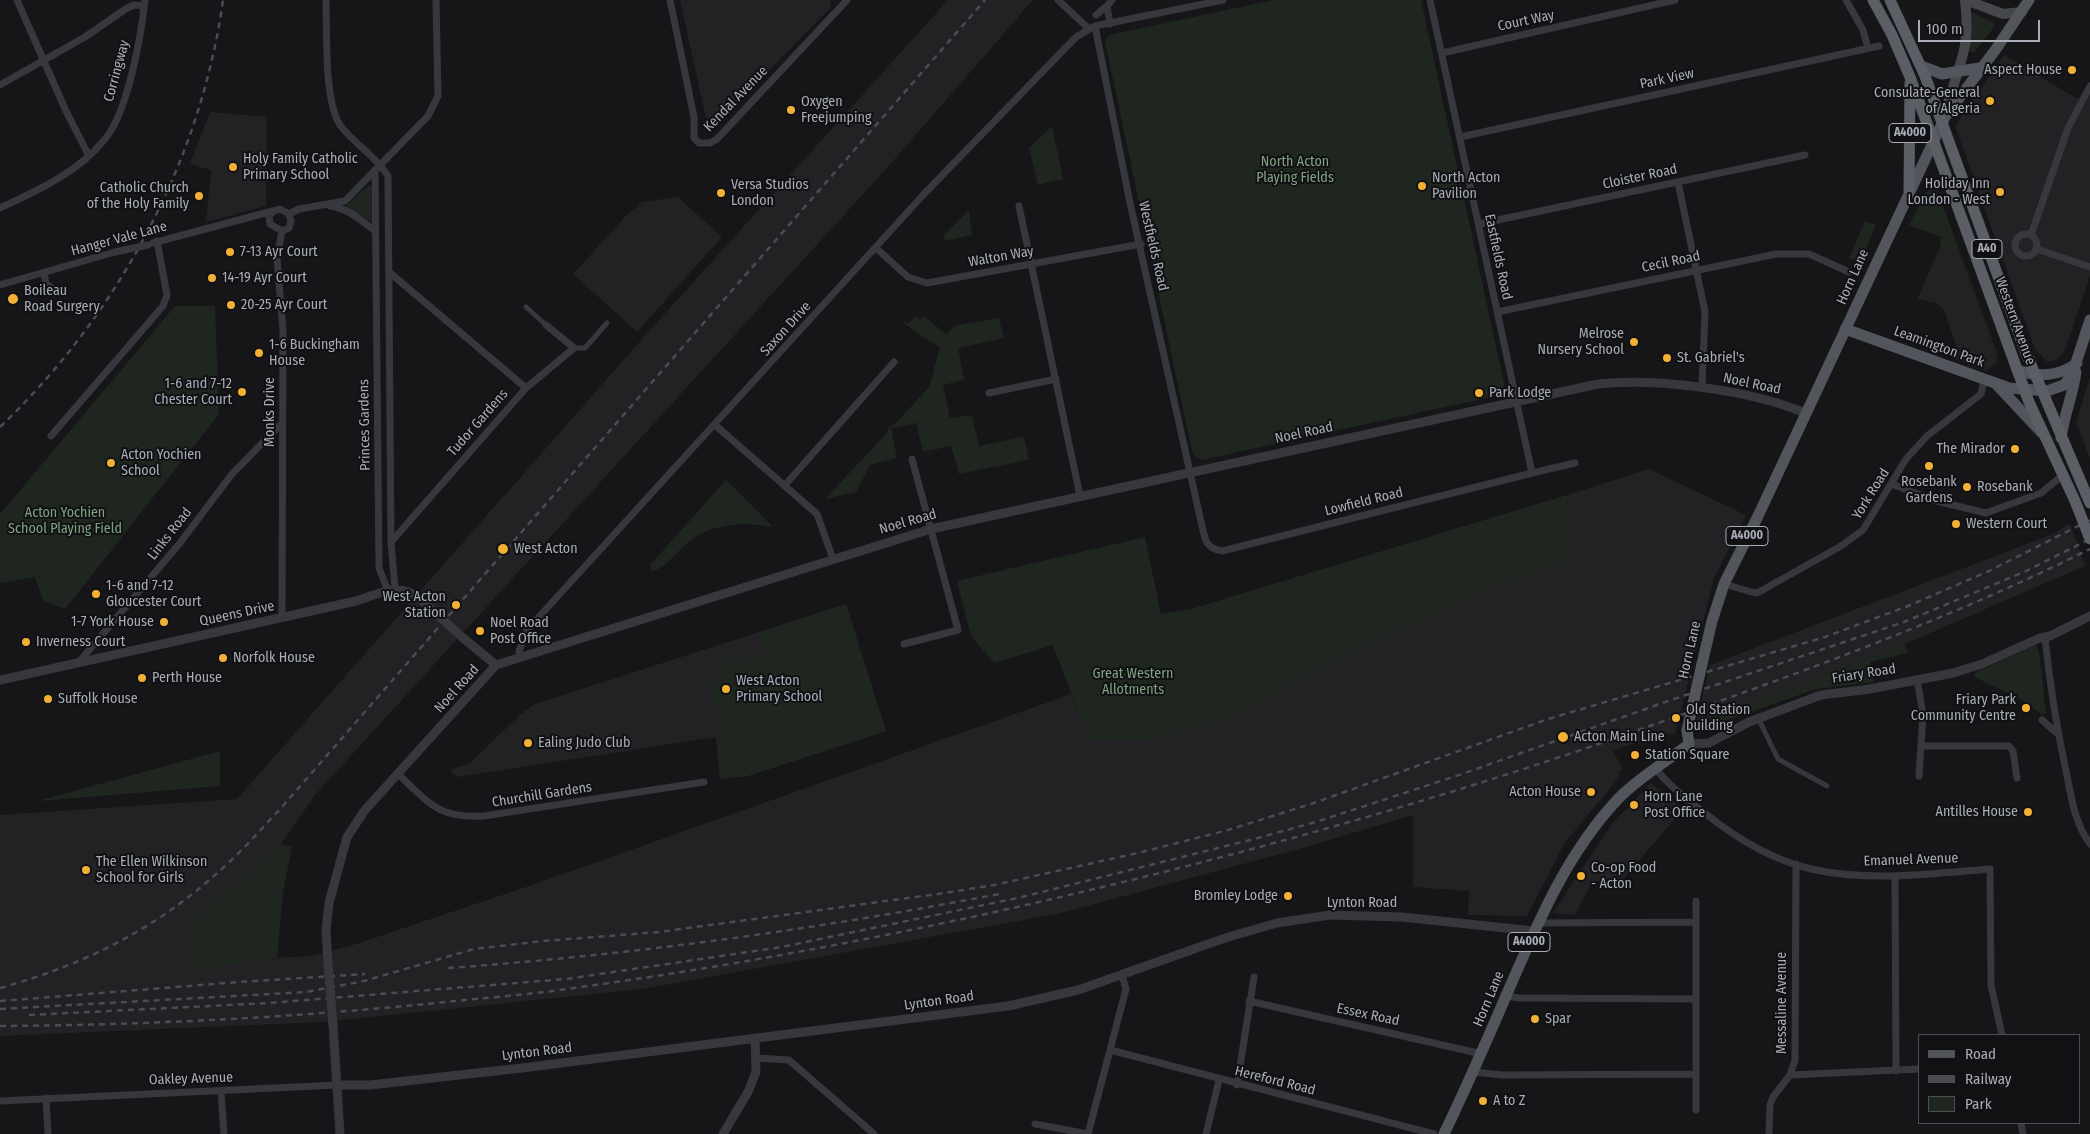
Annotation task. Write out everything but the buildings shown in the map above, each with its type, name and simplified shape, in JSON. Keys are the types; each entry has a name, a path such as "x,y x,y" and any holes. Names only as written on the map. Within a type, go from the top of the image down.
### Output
{"highway":[{"name":"Western Avenue","path":"1873,0 1892,35 1910,76 2024,390 2090,539"},
{"name":"Western Avenue","path":"1890,0 1944,119 1986,247 2035,375 2088,499"},
{"name":"A4000","path":"1909,190 1910,76"}],"main road":[{"path":"1944,119 1967,37 1966,0 2003,14 2022,12"},
{"name":"A4000","path":"1933,141 1944,119 2029,0"},
{"path":"1921,66 1937,74 1956,73 1979,68"},
{"name":"Horn Lane","path":"1444,1134 1482,1054 1536,927 1561,877 1589,834 1618,799 1689,744 1688,730 1702,664 1712,620 1724,584 1846,329 1933,141"},
{"path":"2061,438 2064,416 2074,387 2077,363 2090,320"},
{"name":"Leamington Park","path":"1846,329 1996,384 2024,390 2042,391"},
{"path":"2017,370 2035,375 2061,372 2077,363"},
{"path":"2042,391 2053,390 2064,385 2077,363"},
{"path":"1996,384 2042,433"}],"street":[{"path":"17,0 66,111 89,156"},
{"path":"326,0 331,103 340,125 378,168"},
{"path":"289,214 299,209 327,206 345,201 367,181 428,116 438,96 436,0"},
{"name":"Kendal Avenue","path":"670,0 694,117 694,138 699,143 705,143 717,139 847,0"},
{"path":"1058,0 1091,27 1223,0"},
{"name":"Eastfields Road","path":"1430,0 1516,402"},
{"name":"Court Way","path":"1442,53 1675,0"},
{"path":"1846,0 1864,30 1868,48"},
{"path":"0,85 44,61 127,8 145,3"},
{"name":"Corringway","path":"0,208 28,195 78,166 106,138 125,97 145,3"},
{"path":"1109,3 1110,24"},
{"path":"1096,15 1109,3"},
{"name":"Westfields Road","path":"1091,27 1141,244 1190,471"},
{"name":"Saxon Drive","path":"520,658 519,651 526,630 924,194 1052,60 1091,27"},
{"name":"Park View","path":"1460,136 1878,46"},
{"path":"2031,235 2068,128 2090,86"},
{"name":"Cloister Road","path":"1479,224 1805,155"},
{"name":"Princes Gardens","path":"378,168 375,232 379,568 392,590"},
{"name":"Princes Gardens","path":"378,168 388,176 392,590"},
{"path":"1678,182 1705,312 1702,387"},
{"path":"327,206 340,208 357,216 375,232"},
{"path":"1018,206 1080,496"},
{"path":"282,210 289,214 291,221 288,228 282,231 270,224 272,213 282,210"},
{"name":"Hanger Vale Lane","path":"0,285 115,252 272,213"},
{"name":"Monks Drive","path":"282,231 277,258 283,331 282,618"},
{"path":"2024,234 2031,235 2037,242 2036,249 2028,256 2021,255 2016,250 2015,243 2018,237 2024,234"},
{"path":"51,436 164,306 167,295 157,242"},
{"name":"Walton Way","path":"876,248 908,277 932,283 1141,244"},
{"path":"2036,249 2090,267"},
{"name":"Cecil Road","path":"1497,312 1697,269 1792,252 1809,254 1849,272"},
{"path":"376,258 389,258"},
{"name":"Tudor Gardens","path":"389,272 526,388 391,542"},
{"path":"44,273 46,284 55,290"},
{"path":"526,306 574,348 585,348 607,323"},
{"path":"526,388 574,348"},
{"path":"785,485 894,362"},
{"path":"989,393 1056,379"},
{"name":"York Road","path":"1724,584 1755,593 1759,592 1841,546 1863,530 1906,459 1927,436 1981,394 1984,380"},
{"name":"Noel Road","path":"340,1134 326,930 329,903 347,837 365,810 496,665 931,529 1190,471 1613,382 1702,387 1754,397 1805,413"},
{"path":"1516,402 1532,473 1575,463"},
{"name":"Links Road","path":"79,662 180,543 232,474 282,423"},
{"path":"715,425 818,514 833,559"},
{"path":"904,644 958,630 912,459"},
{"name":"Lowfield Road","path":"1190,471 1206,543 1212,549 1222,551 1532,473"},
{"path":"1892,484 1936,501 1986,513 2042,493 2063,475"},
{"path":"392,590 410,591 496,665"},
{"name":"Queens Drive","path":"0,680 282,618 356,601 392,590"},
{"name":"Friary Road","path":"1689,744 1709,743 1758,718 1821,695 1870,689 1917,680 1953,673 1982,664 2040,638 2045,638 2090,616"},
{"path":"2045,638 2058,734 2076,820 2090,844"},
{"path":"1917,680 1923,714 1919,776"},
{"path":"1758,718 1778,759 1827,786"},
{"path":"2042,720 2058,734"},
{"path":"1921,746 2009,746 2013,751 2017,778"},
{"name":"Emanuel Avenue","path":"1656,768 1668,784 1733,834 1796,864 1836,873 1895,876 1990,869 1991,985 2002,1034"},
{"name":"Churchill Gardens","path":"398,774 428,801 450,815 458,817 484,816 704,782"},
{"name":"Messaline Avenue","path":"1769,1134 1770,1105 1773,1097 1790,1074 1795,1060 1796,864"},
{"path":"1895,876 1896,1071"},
{"path":"1696,901 1696,1110"},
{"name":"Lynton Road","path":"337,1084 380,1084 755,1039 1008,1006 1078,990 1225,938 1277,923 1330,915 1402,916 1536,927"},
{"path":"1536,927 1696,922"},
{"path":"1035,1124 1088,1134 1126,989 1122,975"},
{"path":"1237,1085 1254,977"},
{"path":"1506,996 1519,998 1696,999"},
{"name":"Essex Road","path":"1249,1001 1482,1054"},
{"path":"723,1134 750,1088 756,1072 755,1039"},
{"name":"Hereford Road","path":"1110,1050 1237,1085 1434,1134"},
{"path":"756,1058 789,1060 874,1134"},
{"path":"1790,1074 1918,1069"},
{"path":"1474,1072 1502,1075 1696,1074"},
{"path":"1206,1134 1219,1080"},
{"name":"Oakley Avenue","path":"0,1101 337,1084"},
{"path":"221,1090 224,1134"},
{"path":"46,1098 48,1134"}],"shaded area":[{"path":"680,0 830,0 831,7 709,132"},
{"path":"948,0 1033,0 886,169 316,794 281,844 189,925 191,969 277,958 312,956 353,945 532,885 1071,694 1088,739 1221,721 1333,662 1489,587 1571,560 1567,495 1649,469 1746,515 1714,578 1675,734 1662,733 1613,751 1623,769 1617,773 1620,776 1564,844 1527,916 1468,915 1469,891 1413,887 1413,815 1299,849 1057,914 643,989 323,1022 0,1036 0,815 237,799 643,338"},
{"path":"2004,55 2076,98 2090,95 2090,276 2065,350 2056,360 2047,362 2035,349 1955,126"},
{"name":"Holy Family Catholic Primary School","path":"210,112 267,117 266,206 206,222 211,170 190,164"},
{"path":"678,197 722,237 637,332 573,274 626,216 642,202"},
{"path":"1940,248 1958,251 1996,357 1997,362 1986,371 1951,358 1956,345 1944,310 1937,303 1917,299"},
{"path":"2090,377 2090,458 2076,423"},
{"path":"2070,523 2085,566 1898,647 1695,727 1710,665 2053,534"},
{"name":"West Acton Primary School","path":"846,604 886,731 748,776 720,779 716,737 457,777 450,770 470,763 521,714 535,704"},
{"path":"1651,783 1683,809 1620,883 1593,881 1575,915 1553,913 1612,824"}],"green space":[{"name":"North Acton Playing Fields","path":"1273,0 1421,0 1505,388 1500,395 1201,460 1192,451 1105,42 1109,35"},
{"path":"1974,13 1994,23 1994,27 1974,53 1968,50 1970,15"},
{"path":"1052,126 1063,179 1038,185 1029,148"},
{"path":"369,185 371,186 372,222 345,207"},
{"path":"1936,187 1998,356 1996,357 1958,251 1940,248 1941,237 1909,225 1926,192"},
{"path":"969,210 972,235 944,241 944,235"},
{"path":"1865,221 1876,225 1860,262 1849,258"},
{"name":"Acton Yochien School Playing Field","path":"175,306 215,306 219,414 65,609 43,600 35,577 0,583 0,514"},
{"path":"916,316 920,320 924,316 947,335 954,326 999,318 1004,338 958,348 964,380 943,385 950,418 972,415 979,446 1024,437 1029,460 959,474 951,446 923,452 916,423 891,428 897,458 870,465 856,492 825,499 885,435 889,427 894,425 929,387 940,348 903,323 904,321 909,323"},
{"path":"726,480 773,527 736,524 702,533 691,540 665,564 652,572 650,565"},
{"name":"Great Western Allotments","path":"1567,495 1571,560 1489,587 1333,662 1221,721 1148,741 1088,739 1053,645 994,663 971,636 957,581 1145,537 1161,614 1191,609"},
{"path":"846,604 886,731 748,776 720,779 716,737 724,735 709,685 717,683 725,666 723,660 739,655 742,663 765,654 759,632"},
{"path":"1905,644 1908,653 1870,662 1874,682 1816,689 1711,726 1709,721"},
{"path":"2036,645 2041,666 2046,713 2043,715 2019,698 1974,677 1975,673"},
{"path":"220,751 220,786 38,801"},
{"path":"281,844 292,847 283,892 277,958 191,969 189,925"}],"railway":[{"path":"0,427 42,383 81,336 116,286 147,232 174,177 195,119 212,60 223,0"},
{"path":"0,988 63,967 121,941 175,907 201,887 241,851 282,807 985,0"},
{"path":"0,1009 306,992 364,981 474,949 544,941 659,932 945,893 994,885 1138,853 1228,830 1311,804 1548,719 1825,637 1908,606 1989,571 2090,520"},
{"path":"29,1015 269,1003 566,979 782,947 1022,897 1319,821 1462,774 1671,700 1904,622 2024,572 2090,539"},
{"path":"0,1026 114,1024 285,1016 544,992 737,963 900,932 1061,897 1329,828 1489,780 1594,745 1760,687 1872,645 1981,600 2090,549"},
{"path":"448,968 587,956 725,939 862,919 999,894"},
{"path":"0,1001 365,974"}],"place":[{"name":"Aspect House","path":"2072,70"},
{"name":"Consulate-General of Algeria","path":"1990,101"},
{"name":"Oxygen Freejumping","path":"791,110"},
{"name":"Holy Family Catholic Primary School","path":"233,167"},
{"name":"North Acton Pavilion","path":"1422,186"},
{"name":"Holiday Inn London - West","path":"2000,192"},
{"name":"Versa Studios London","path":"721,193"},
{"name":"Catholic Church of the Holy Family","path":"199,196"},
{"name":"7-13 Ayr Court","path":"230,252"},
{"name":"14-19 Ayr Court","path":"212,278"},
{"name":"Boileau Road Surgery","path":"13,299"},
{"name":"20-25 Ayr Court","path":"231,305"},
{"name":"Melrose Nursery School","path":"1634,342"},
{"name":"1-6 Buckingham House","path":"259,353"},
{"name":"St. Gabriel's","path":"1667,358"},
{"name":"1-6 and 7-12 Chester Court","path":"242,392"},
{"name":"Park Lodge","path":"1479,393"},
{"name":"The Mirador","path":"2015,449"},
{"name":"Acton Yochien School","path":"111,463"},
{"name":"Rosebank Gardens","path":"1929,466"},
{"name":"Rosebank","path":"1967,487"},
{"name":"Western Court","path":"1956,524"},
{"name":"West Acton","path":"503,549"},
{"name":"1-6 and 7-12 Gloucester Court","path":"96,594"},
{"name":"West Acton Station","path":"456,605"},
{"name":"1-7 York House","path":"164,622"},
{"name":"Noel Road Post Office","path":"480,631"},
{"name":"Inverness Court","path":"26,642"},
{"name":"Norfolk House","path":"223,658"},
{"name":"Perth House","path":"142,678"},
{"name":"West Acton Primary School","path":"726,689"},
{"name":"Suffolk House","path":"48,699"},
{"name":"Friary Park Community Centre","path":"2026,708"},
{"name":"Old Station building","path":"1676,718"},
{"name":"Acton Main Line","path":"1563,737"},
{"name":"Ealing Judo Club","path":"528,743"},
{"name":"Station Square","path":"1635,755"},
{"name":"Acton House","path":"1591,792"},
{"name":"Horn Lane Post Office","path":"1634,805"},
{"name":"Antilles House","path":"2028,812"},
{"name":"The Ellen Wilkinson School for Girls","path":"86,870"},
{"name":"Co-op Food - Acton","path":"1581,876"},
{"name":"Bromley Lodge","path":"1288,896"},
{"name":"Spar","path":"1535,1019"},
{"name":"A to Z","path":"1483,1101"}]}
